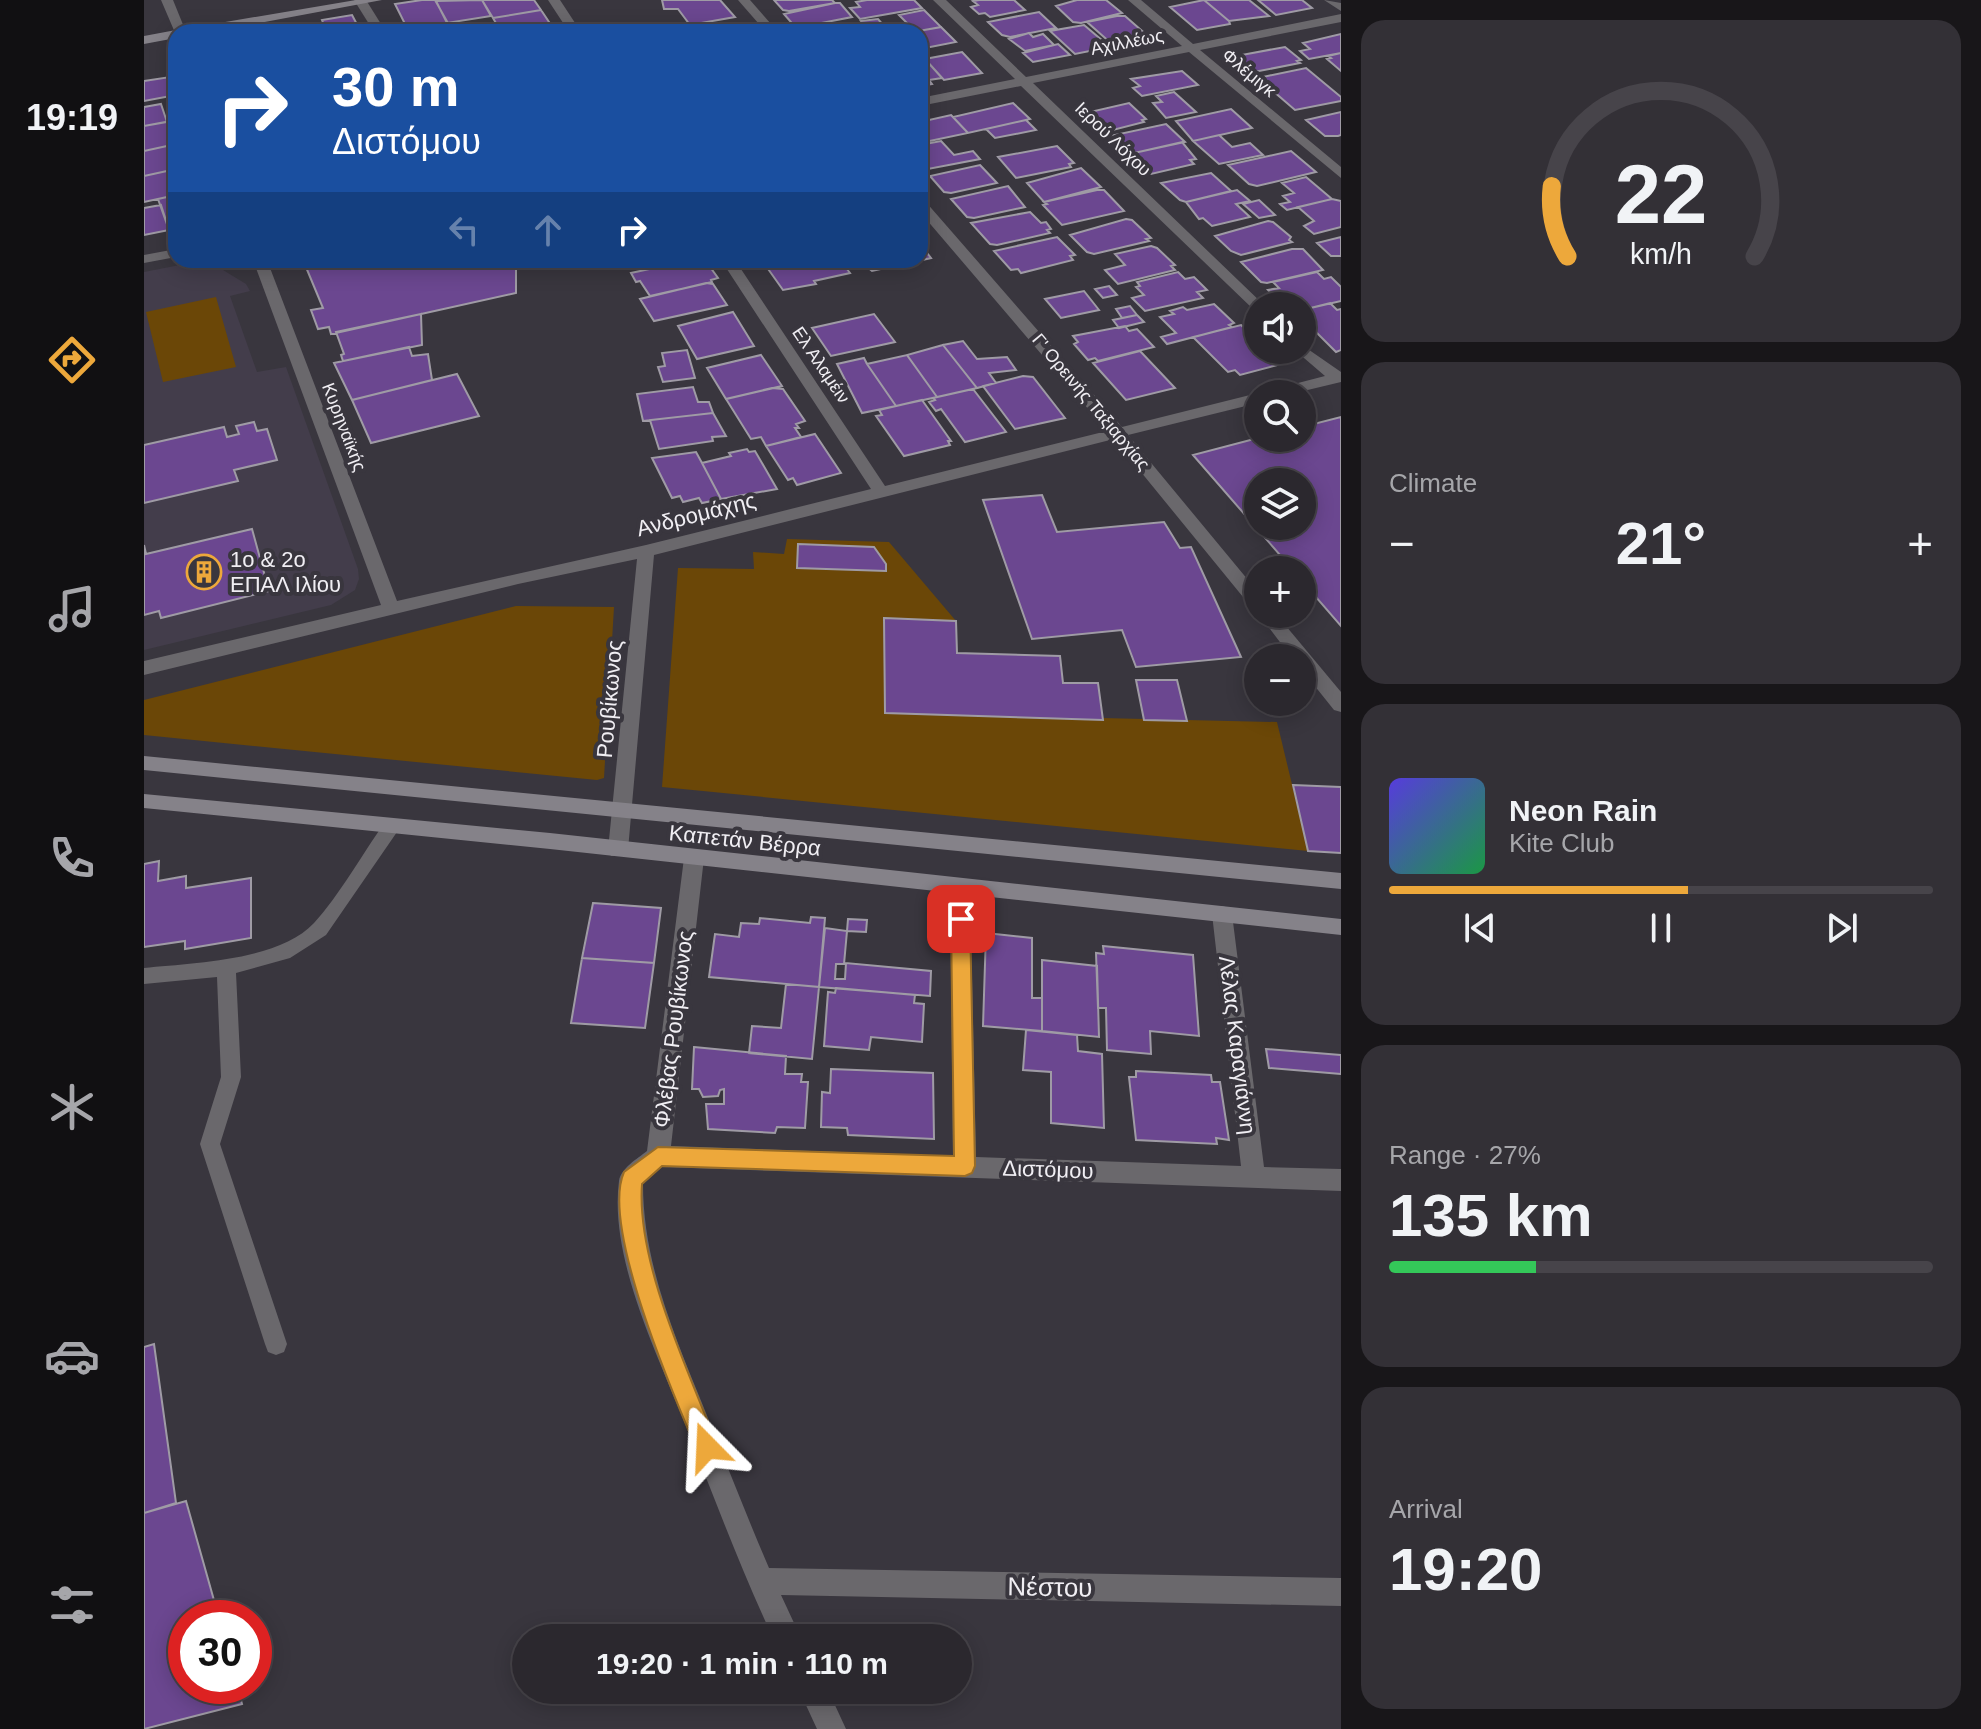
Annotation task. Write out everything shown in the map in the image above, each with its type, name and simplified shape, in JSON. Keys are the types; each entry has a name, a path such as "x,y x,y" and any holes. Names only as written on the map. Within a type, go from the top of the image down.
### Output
{"street":[{"path":"167,0 175,24"},
{"path":"234,24 376,0"},
{"path":"554,0 570,24"},
{"path":"744,0 765,24"},
{"name":"Ιερού Λόχου","path":"939,0 1244,293"},
{"name":"Φλέμιγκ","path":"1134,0 1341,174"},
{"path":"1330,0 1341,8"},
{"path":"361,1 375,24"},
{"name":"Αχιλλέως","path":"928,100 1341,18"},
{"path":"144,40 168,35"},
{"name":"Γ' Ορεινής Ταξιαρχίας","path":"928,213 1118,433 1244,587"},
{"path":"144,259 168,254"},
{"name":"Κυρηναϊκής","path":"263,268 391,608"},
{"name":"Ελ Αλαμέιν","path":"733,268 881,492"},
{"path":"1316,360 1339,377"},
{"path":"1316,383 1339,377"},
{"name":"Ανδρομάχης","path":"144,668 646,551 1244,402"},
{"name":"Ρουβίκωνος","path":"618,850 646,551"},
{"path":"1278,628 1341,705"},
{"name":"Καπετάν Βέρρα","path":"144,763 1341,881"},
{"name":"Καπετάν Βέρρα","path":"144,801 442,833 550,841 960,888 1341,927"},
{"name":"Φλέβας Ρουβίκωνος","path":"694,858 658,1156 631,1179 629,1212 654,1312 759,1581 780,1624"},
{"path":"960,888 965,1166"},
{"name":"Λέλας Καραγιάννη","path":"1222,914 1254,1176"},
{"name":"Διστόμου","path":"658,1156 1341,1180"},
{"name":"Νέστου","path":"759,1581 1341,1592"},
{"path":"820,1704 832,1729"}],"lane":[{"path":"144,976 226,968 283,952 319,930 391,827"},
{"path":"226,968 231,1077 210,1144 276,1344"}],"shaded area":[{"path":"168,267 223,270 246,284 250,291 230,296 257,372 286,367 358,569 359,579 355,590 331,605 144,650 144,272"},
{"path":"216,297 236,367 163,382 146,312"},
{"path":"787,539 889,542 956,621 884,619 886,713 1277,722 1308,851 662,787 678,568 754,569 753,552 784,554"},
{"path":"516,606 614,607 604,778 597,780 144,735 144,700"}],"building":[{"path":"435,0 448,24 405,24 395,4"},
{"path":"482,0 491,16 447,23 436,1"},
{"path":"482,0 534,0 541,10 493,18"},
{"path":"662,0 720,0 735,17 689,24 678,9 664,9"},
{"path":"774,0 832,0 835,3 789,11 783,10"},
{"path":"914,0 922,8 860,19 850,8 860,7 856,2"},
{"path":"979,0 1014,0 1025,10 990,17 985,13 979,14 971,7 978,5 973,1"},
{"path":"1077,0 1106,0 1122,13 1081,23 1073,22 1056,6"},
{"path":"1204,0 1249,0 1269,16 1229,21"},
{"path":"1204,0 1230,24 1197,30 1170,7"},
{"path":"1258,0 1302,0 1312,8 1276,15"},
{"path":"840,3 852,17 816,24 793,24 784,14"},
{"path":"541,10 550,24 496,24 493,18"},
{"path":"924,10 941,27 928,29 928,24 908,24 899,15"},
{"path":"1039,12 1056,28 1010,37 1002,35 988,22"},
{"path":"352,15 357,24 324,24 322,20"},
{"path":"1125,16 1149,37 1113,45 1087,22"},
{"path":"878,19 882,24 864,24 861,21"},
{"path":"1084,25 1110,47 1075,54 1050,31"},
{"path":"941,27 956,42 928,47 928,29"},
{"path":"1029,33 1033,37 1043,34 1054,45 1025,51 1009,39"},
{"path":"1341,34 1341,53 1309,59 1300,51 1310,49 1303,43"},
{"path":"1058,44 1070,55 1033,62 1023,53"},
{"path":"1285,47 1301,60 1297,61 1300,63 1254,72 1236,56"},
{"path":"962,52 982,73 944,80 928,58"},
{"path":"1341,53 1341,71 1327,59"},
{"path":"928,62 942,78 929,80 932,84 928,85"},
{"path":"1306,68 1341,97 1341,101 1295,110 1258,78"},
{"path":"1182,71 1198,85 1142,96 1133,88 1140,86 1131,79"},
{"path":"168,77 168,96 144,101 144,81"},
{"path":"1174,92 1196,112 1166,118 1153,103 1162,102 1156,96"},
{"path":"1013,103 1030,119 968,133 953,117"},
{"path":"1129,103 1146,119 1142,120 1144,122 1109,131 1090,112"},
{"path":"161,104 167,122 144,126 144,107"},
{"path":"1231,109 1252,128 1193,141 1176,121"},
{"path":"1341,112 1341,135 1338,136 1325,136 1306,120"},
{"path":"951,115 968,133 928,141 928,120"},
{"path":"1026,120 1036,130 995,138 986,129"},
{"path":"168,122 168,146 144,151 144,126"},
{"path":"1166,124 1185,142 1134,153 1127,152 1110,136"},
{"path":"1219,135 1232,147 1250,143 1263,155 1219,164 1193,141"},
{"path":"941,141 954,155 973,151 980,159 928,169 928,143"},
{"path":"1182,142 1196,159 1190,160 1194,164 1151,174 1137,161 1142,160 1134,153"},
{"path":"168,146 168,171 144,176 144,151"},
{"path":"1057,146 1074,163 1069,164 1071,167 1016,178 998,157"},
{"path":"1291,151 1316,172 1257,186 1249,184 1228,165"},
{"path":"980,165 997,183 951,193 944,192 930,176"},
{"path":"1081,168 1101,187 1044,202 1027,183"},
{"path":"168,171 168,197 144,202 144,176"},
{"path":"1211,173 1231,191 1186,202 1161,183"},
{"path":"1306,177 1332,199 1287,210 1280,204 1290,202 1283,196 1294,193 1282,183"},
{"path":"1008,186 1025,207 974,218 967,217 951,199"},
{"path":"1104,190 1124,211 1062,225 1043,205 1047,204 1044,202"},
{"path":"1237,190 1250,201 1236,204 1250,217 1212,226 1203,218 1199,219 1186,202"},
{"path":"168,197 168,227 158,199"},
{"path":"1332,199 1341,201 1341,227 1314,234 1304,226 1314,221 1298,207"},
{"path":"1259,200 1275,215 1259,218 1243,204"},
{"path":"161,205 168,230 144,235 144,208"},
{"path":"1030,212 1041,223 1046,222 1050,233 997,245 990,244 971,223"},
{"path":"1132,220 1151,238 1146,239 1149,241 1094,254 1087,252 1070,235"},
{"path":"1268,221 1291,237 1289,240 1292,242 1241,255 1231,251 1215,236"},
{"path":"1057,237 1075,255 1070,256 1073,260 1021,273 1018,269 1011,270 994,251"},
{"path":"1341,237 1341,256 1331,256 1317,243"},
{"path":"1151,246 1175,265 1171,266 1175,270 1118,284 1105,270 1125,265 1115,254"},
{"path":"1303,249 1323,270 1267,283 1261,282 1241,262"},
{"path":"306,268 516,268 516,293 331,334 329,327 318,329 311,310 323,308"},
{"path":"654,268 711,268 718,278 650,296 631,273"},
{"path":"767,268 846,268 850,273 814,281 816,284 783,290"},
{"path":"1178,272 1185,279 1194,277 1207,290 1197,292 1203,298 1145,311 1132,298 1144,295 1136,287 1140,286 1137,282"},
{"path":"1317,272 1324,279 1331,277 1341,287 1341,301 1316,307 1316,292 1270,292 1268,290 1279,288 1273,282"},
{"path":"713,284 727,305 654,321 640,299"},
{"path":"1109,286 1117,295 1103,298 1095,289"},
{"path":"1084,291 1099,310 1061,318 1045,299"},
{"path":"1330,303 1337,310 1341,309 1341,350 1336,352 1316,332 1316,306"},
{"path":"1214,304 1234,323 1229,325 1232,327 1167,344 1161,337 1176,333 1160,317 1174,314 1170,311 1183,307 1187,310"},
{"path":"1130,306 1137,315 1122,318 1116,309"},
{"path":"733,312 754,346 697,359 678,326"},
{"path":"421,314 422,345 343,361 341,355 344,354 336,332"},
{"path":"874,314 895,342 831,356 812,328"},
{"path":"1137,315 1144,322 1119,328 1113,320"},
{"path":"1241,325 1244,328 1244,364 1281,364 1240,375 1235,370 1228,372 1193,337"},
{"path":"1125,326 1129,331 1137,329 1154,347 1098,361 1095,358 1088,360 1074,344 1078,342 1073,336"},
{"path":"963,341 977,359 1007,357 1016,370 989,373 996,383 977,388 943,345"},
{"path":"943,345 977,388 937,397 907,355"},
{"path":"409,347 412,356 428,354 432,380 352,400 334,363"},
{"path":"687,350 695,378 663,382 658,367 665,366 662,353"},
{"path":"1140,351 1175,388 1126,400 1093,363"},
{"path":"761,355 782,386 726,399 707,368"},
{"path":"907,355 937,397 896,406 867,364"},
{"path":"864,358 896,406 862,413 837,364"},
{"path":"457,374 479,416 371,443 352,400"},
{"path":"1023,376 1033,377 1065,418 1015,429 983,386"},
{"path":"693,387 698,402 709,402 713,413 643,421 637,394"},
{"path":"772,388 783,389 805,421 796,424 799,428 795,428 801,437 766,446 761,437 751,439 726,399"},
{"path":"973,389 1006,432 965,442 941,409 936,411 929,402 935,400 933,398"},
{"path":"922,400 951,441 948,441 950,445 904,456 876,416 882,415 879,410"},
{"path":"713,413 726,436 712,437 713,441 659,449 650,420"},
{"path":"1341,417 1341,626 1316,597 1316,556 1281,556 1267,540 1316,540 1316,468 1244,468 1244,514 1193,455 1244,442 1244,452 1316,452 1316,423"},
{"name":"1ο & 2ο ΕΠΑΛ Ιλίου","path":"254,422 257,431 267,429 277,460 234,470 238,481 144,503 144,445 224,427 227,437 239,434 236,426"},
{"path":"815,434 841,473 797,485 793,478 788,480 766,446"},
{"path":"747,449 749,452 755,451 777,489 721,499 702,463"},
{"path":"696,452 721,499 702,503 699,498 683,502 680,496 672,498 652,458"},
{"path":"1042,495 1057,532 1164,522 1180,548 1191,547 1241,657 1136,667 1122,630 1032,639 983,500"},
{"name":"1ο & 2ο ΕΠΑΛ Ιλίου","path":"252,529 269,591 161,618 159,611 144,615 144,545 146,554"},
{"path":"798,544 874,547 886,564 886,571 797,568"},
{"path":"884,618 956,621 957,653 1060,656 1063,683 1098,683 1103,720 885,713"},
{"path":"1136,680 1177,680 1187,721 1144,720"},
{"path":"1293,785 1341,787 1341,853 1308,851"},
{"path":"159,861 158,881 186,876 186,888 251,878 251,938 185,949 185,941 144,947 144,864"},
{"path":"593,903 661,908 654,963 582,958"},
{"path":"811,917 825,918 819,987 709,977 715,934 739,937 741,923 759,924 760,918 810,923"},
{"path":"848,919 867,920 866,932 847,931"},
{"path":"825,928 847,931 844,964 836,964 835,979 845,979 846,963 931,971 930,996 819,987"},
{"path":"986,933 1032,938 1032,998 1042,998 1042,1031 983,1026"},
{"path":"1103,946 1193,955 1199,1036 1150,1031 1151,1054 1107,1050 1106,1008 1098,1008 1096,953 1104,954"},
{"path":"582,958 654,963 645,1028 571,1023"},
{"path":"1042,960 1097,966 1099,1037 1042,1031"},
{"path":"786,984 819,987 812,1059 749,1053 752,1026 781,1028"},
{"path":"836,988 915,995 914,1003 924,1004 922,1042 871,1037 869,1050 824,1046 828,992 835,993"},
{"path":"1026,1030 1077,1035 1078,1051 1102,1054 1104,1128 1051,1123 1051,1072 1023,1070"},
{"path":"694,1047 786,1056 785,1074 802,1074 801,1082 808,1082 805,1128 777,1127 775,1133 708,1129 706,1104 724,1104 724,1089 718,1096 703,1097 699,1089 692,1089"},
{"path":"1266,1049 1341,1055 1341,1074 1269,1068"},
{"path":"831,1069 933,1073 934,1139 848,1135 847,1128 821,1127 822,1092 830,1093"},
{"path":"1136,1071 1211,1075 1212,1082 1220,1082 1229,1140 1216,1138 1217,1144 1136,1140 1129,1077 1136,1077"},
{"path":"154,1344 176,1503 144,1513 144,1347"},
{"path":"186,1501 214,1600 168,1600 168,1704 242,1704 144,1729 144,1513"}],"place":[{"name":"1ο & 2ο ΕΠΑΛ Ιλίου","path":"204,572"}],"route":[{"path":"707,1447 654,1312 629,1212 631,1179 658,1156 965,1166 961,919"}]}
